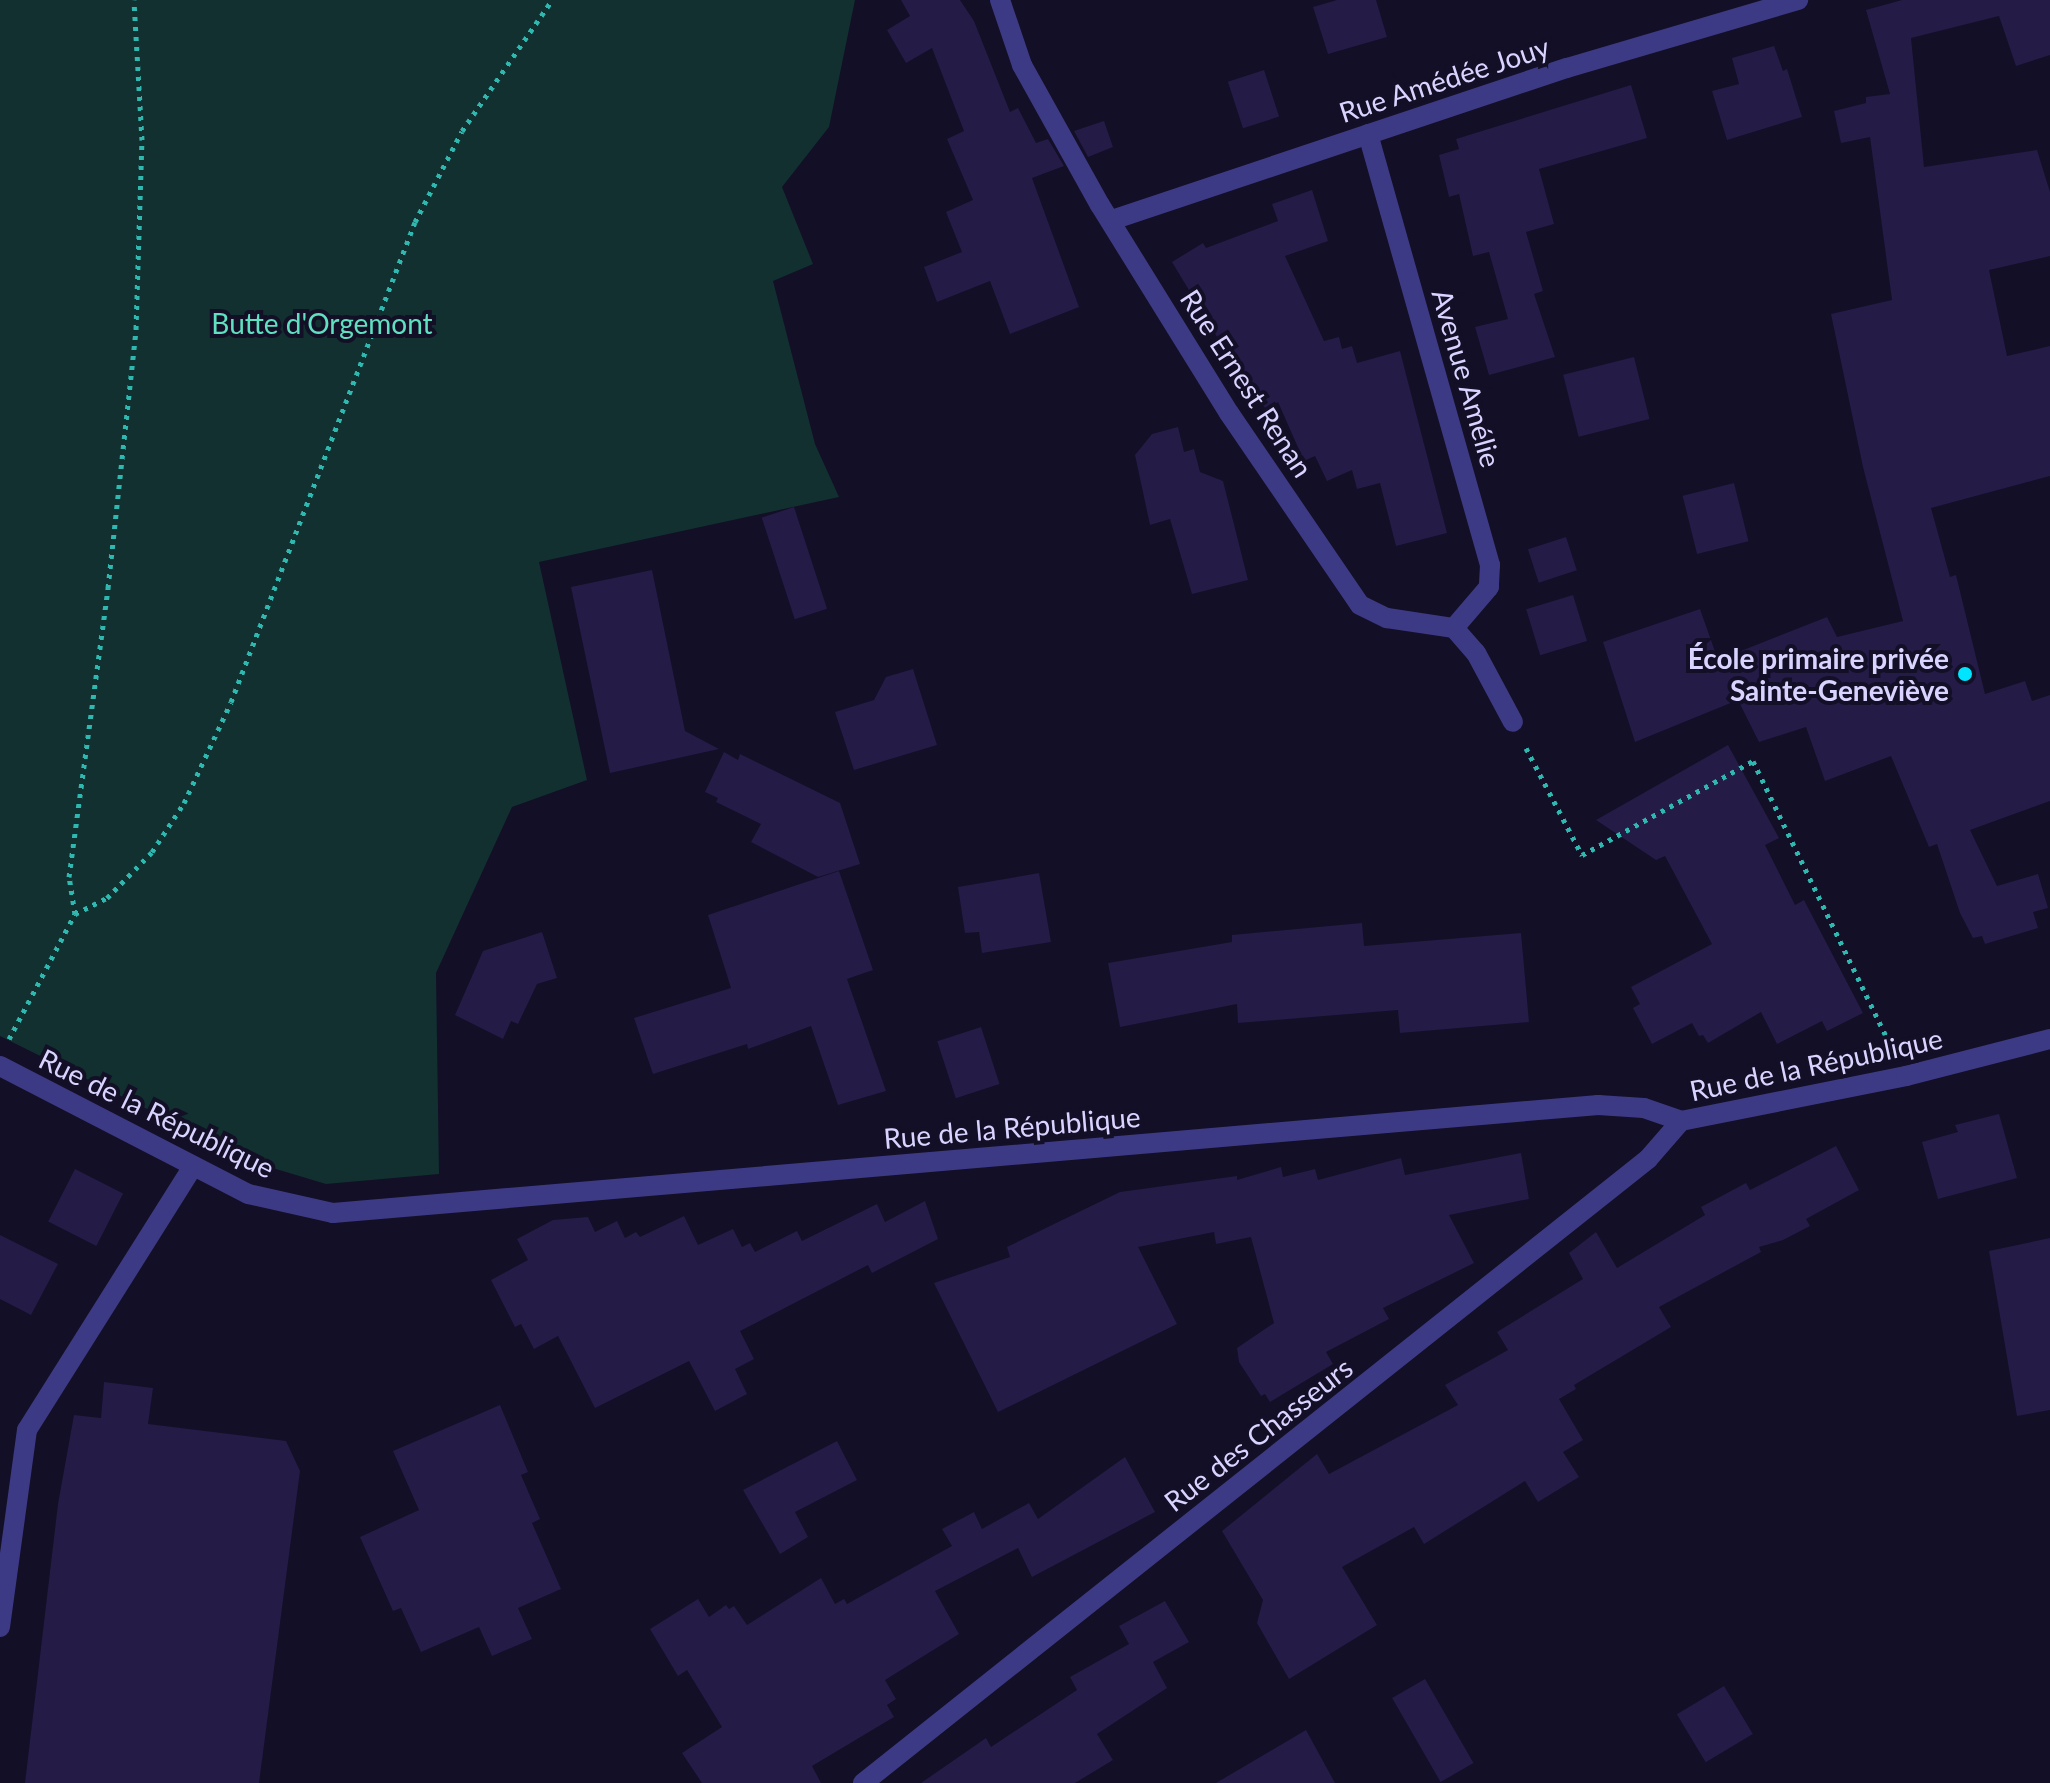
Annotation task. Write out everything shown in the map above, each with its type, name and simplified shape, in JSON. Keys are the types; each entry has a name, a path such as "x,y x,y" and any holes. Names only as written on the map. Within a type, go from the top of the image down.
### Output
{"street":[{"name":"Rue Ernest Renan","path":"1000,0 1022,65 1112,220 1229,413 1360,605 1387,618 1454,628"},
{"name":"Rue Amédée Jouy","path":"1112,220 1567,68 1798,0"},
{"name":"Avenue Amélie","path":"1368,134 1490,565 1489,587 1454,628"},
{"path":"1454,628 1476,653 1513,722"},
{"name":"Rue de la République","path":"0,1066 248,1194 333,1213 1598,1105 1644,1108 1681,1121 1906,1076 2050,1039"},
{"name":"Rue des Chasseurs","path":"863,1783 1648,1159 1681,1121"},
{"path":"0,1627 27,1430 193,1166"}],"path":[{"path":"75,914 69,877 110,574 136,329 142,140 134,0"},
{"path":"6,1044 75,914 107,898 152,852 184,803 231,702 415,222 462,131 552,0"},
{"path":"1513,722 1582,855 1753,761 1906,1076"}],"green space":[{"name":"Butte d'Orgemont","path":"0,0 855,0 829,127 782,187 813,264 773,281 815,444 839,497 539,562 587,780 512,807 436,973 439,1174 326,1184 256,1163 0,1036"}],"building":[{"path":"901,0 960,0 974,21 1010,112 1018,108 1036,143 1048,139 1064,166 1032,178 1079,307 1010,334 990,281 937,302 924,267 962,252 946,212 973,200 947,139 964,131 932,48 906,63 887,30 910,16"},
{"path":"1337,0 1376,0 1387,37 1328,54 1313,7"},
{"path":"1902,0 2050,0 2050,55 2016,66 1999,16 1911,38 1924,167 2037,150 2050,192 2050,256 1989,270 2007,356 2050,346 2050,476 1931,508 1950,577 1956,575 1985,694 2025,681 2032,701 2050,695 2050,801 1970,830 1997,886 2038,874 2048,908 2033,912 2038,928 1985,944 1982,936 1973,938 1960,913 1937,844 1929,847 1891,756 1825,781 1806,727 1759,742 1738,700 1635,742 1603,642 1700,609 1718,660 1827,617 1837,637 1903,621 1863,467 1831,314 1892,300 1870,137 1841,143 1834,111 1866,103 1866,97 1890,94 1866,10"},
{"path":"1774,46 1783,71 1787,69 1802,117 1727,140 1712,91 1739,84 1732,58"},
{"path":"1264,70 1279,117 1243,128 1228,82"},
{"path":"1631,85 1647,138 1539,169 1554,224 1526,232 1543,291 1534,294 1555,357 1489,375 1475,327 1508,319 1489,252 1473,256 1459,194 1449,197 1439,155 1459,149 1456,139"},
{"path":"1104,121 1113,147 1088,157 1074,131"},
{"path":"1312,190 1328,241 1285,256 1324,341 1339,337 1342,349 1352,346 1357,363 1400,351 1447,533 1396,546 1380,483 1357,489 1352,470 1327,481 1315,456 1304,461 1278,402 1266,409 1243,380 1172,262 1203,243 1206,248 1278,221 1272,204"},
{"path":"1634,357 1649,419 1579,437 1563,375"},
{"path":"1178,427 1184,452 1194,449 1200,472 1223,481 1248,580 1192,594 1170,519 1150,525 1135,455 1152,434"},
{"path":"1734,483 1749,541 1697,554 1683,496"},
{"path":"794,507 827,609 795,619 762,518"},
{"path":"1566,537 1577,570 1539,583 1528,549"},
{"path":"652,570 685,731 719,749 610,773 571,587"},
{"path":"1573,595 1587,641 1540,655 1526,609"},
{"path":"913,669 937,745 854,770 835,712 874,700 886,677"},
{"path":"1728,745 1779,838 1765,845 1795,905 1804,900 1863,1013 1827,1031 1822,1021 1777,1044 1761,1012 1708,1043 1703,1035 1699,1036 1692,1023 1652,1044 1633,1008 1640,1004 1631,987 1712,944 1665,856 1656,860 1596,820"},
{"path":"724,752 738,760 740,754 840,803 860,864 818,877 751,842 761,824 716,802 718,798 705,792"},
{"path":"839,871 873,970 847,979 886,1091 838,1105 811,1026 748,1049 747,1044 653,1074 634,1018 731,988 708,915"},
{"path":"1039,873 1051,942 982,953 979,932 965,933 958,887"},
{"path":"1362,923 1364,946 1521,933 1529,1022 1400,1033 1398,1010 1238,1023 1237,1004 1120,1027 1108,963 1232,942 1232,935"},
{"path":"542,932 557,978 537,984 518,1024 511,1021 503,1039 455,1015 483,951"},
{"path":"981,1027 1000,1084 956,1098 937,1041"},
{"path":"1999,1114 2017,1178 1938,1199 1922,1142 1958,1132 1955,1125"},
{"path":"1836,1146 1859,1190 1806,1219 1810,1226 1783,1240 1759,1247 1761,1252 1659,1307 1671,1327 1574,1385 1576,1389 1559,1399 1583,1440 1563,1452 1579,1477 1538,1502 1525,1481 1424,1544 1414,1527 1342,1567 1377,1625 1289,1679 1257,1623 1263,1600 1222,1531 1317,1454 1329,1474 1458,1405 1445,1385 1508,1350 1497,1332 1583,1279 1569,1253 1596,1232 1617,1268 1705,1215 1701,1207 1746,1183 1750,1190"},
{"path":"1521,1153 1529,1199 1449,1215 1474,1263 1383,1308 1389,1319 1326,1352 1333,1364 1270,1402 1265,1394 1261,1396 1239,1362 1237,1348 1274,1323 1251,1237 1216,1244 1214,1232 1138,1247 1177,1324 998,1412 934,1283 1010,1257 1007,1247 1120,1192 1237,1176 1237,1180 1281,1167 1283,1177 1315,1169 1318,1180 1401,1158 1405,1175"},
{"path":"75,1169 123,1194 96,1246 48,1222"},
{"path":"925,1201 938,1239 872,1273 868,1265 740,1331 754,1359 735,1369 747,1394 715,1411 689,1361 595,1408 558,1336 534,1349 521,1324 515,1327 491,1280 528,1260 517,1239 553,1220 588,1217 595,1232 617,1221 625,1238 636,1232 640,1237 684,1216 698,1245 733,1229 742,1247 750,1243 755,1252 797,1231 802,1241 877,1204 885,1222"},
{"path":"0,1235 58,1264 31,1315 0,1299"},
{"path":"2050,1238 2050,1410 2017,1416 1989,1251"},
{"path":"104,1382 153,1388 148,1424 286,1441 300,1471 259,1783 25,1783 58,1504 74,1415 101,1418"},
{"path":"500,1405 528,1472 521,1475 540,1519 532,1523 561,1589 518,1608 532,1639 492,1656 479,1627 421,1652 401,1608 393,1611 360,1537 419,1510 393,1451"},
{"path":"837,1441 857,1480 795,1512 808,1537 780,1554 743,1490"},
{"path":"1125,1457 1155,1512 1032,1577 1018,1548 935,1591 959,1634 885,1680 896,1699 887,1705 894,1717 812,1766 821,1783 702,1783 682,1753 722,1727 687,1670 678,1676 650,1629 698,1599 709,1617 726,1605 729,1609 734,1606 747,1625 821,1578 835,1604 844,1599 847,1604 952,1546 942,1529 974,1512 982,1529 1029,1503 1038,1519"},
{"path":"1165,1601 1189,1642 1153,1662 1167,1688 1097,1734 1113,1760 1075,1783 921,1783 986,1738 991,1747 1077,1690 1070,1677 1129,1644 1119,1626"},
{"path":"1425,1679 1474,1763 1441,1782 1392,1698"},
{"path":"1724,1686 1753,1734 1706,1762 1677,1714"},
{"path":"1306,1730 1335,1783 1216,1783"}],"place":[{"name":"École primaire privée Sainte-Geneviève","path":"1965,674"}]}
